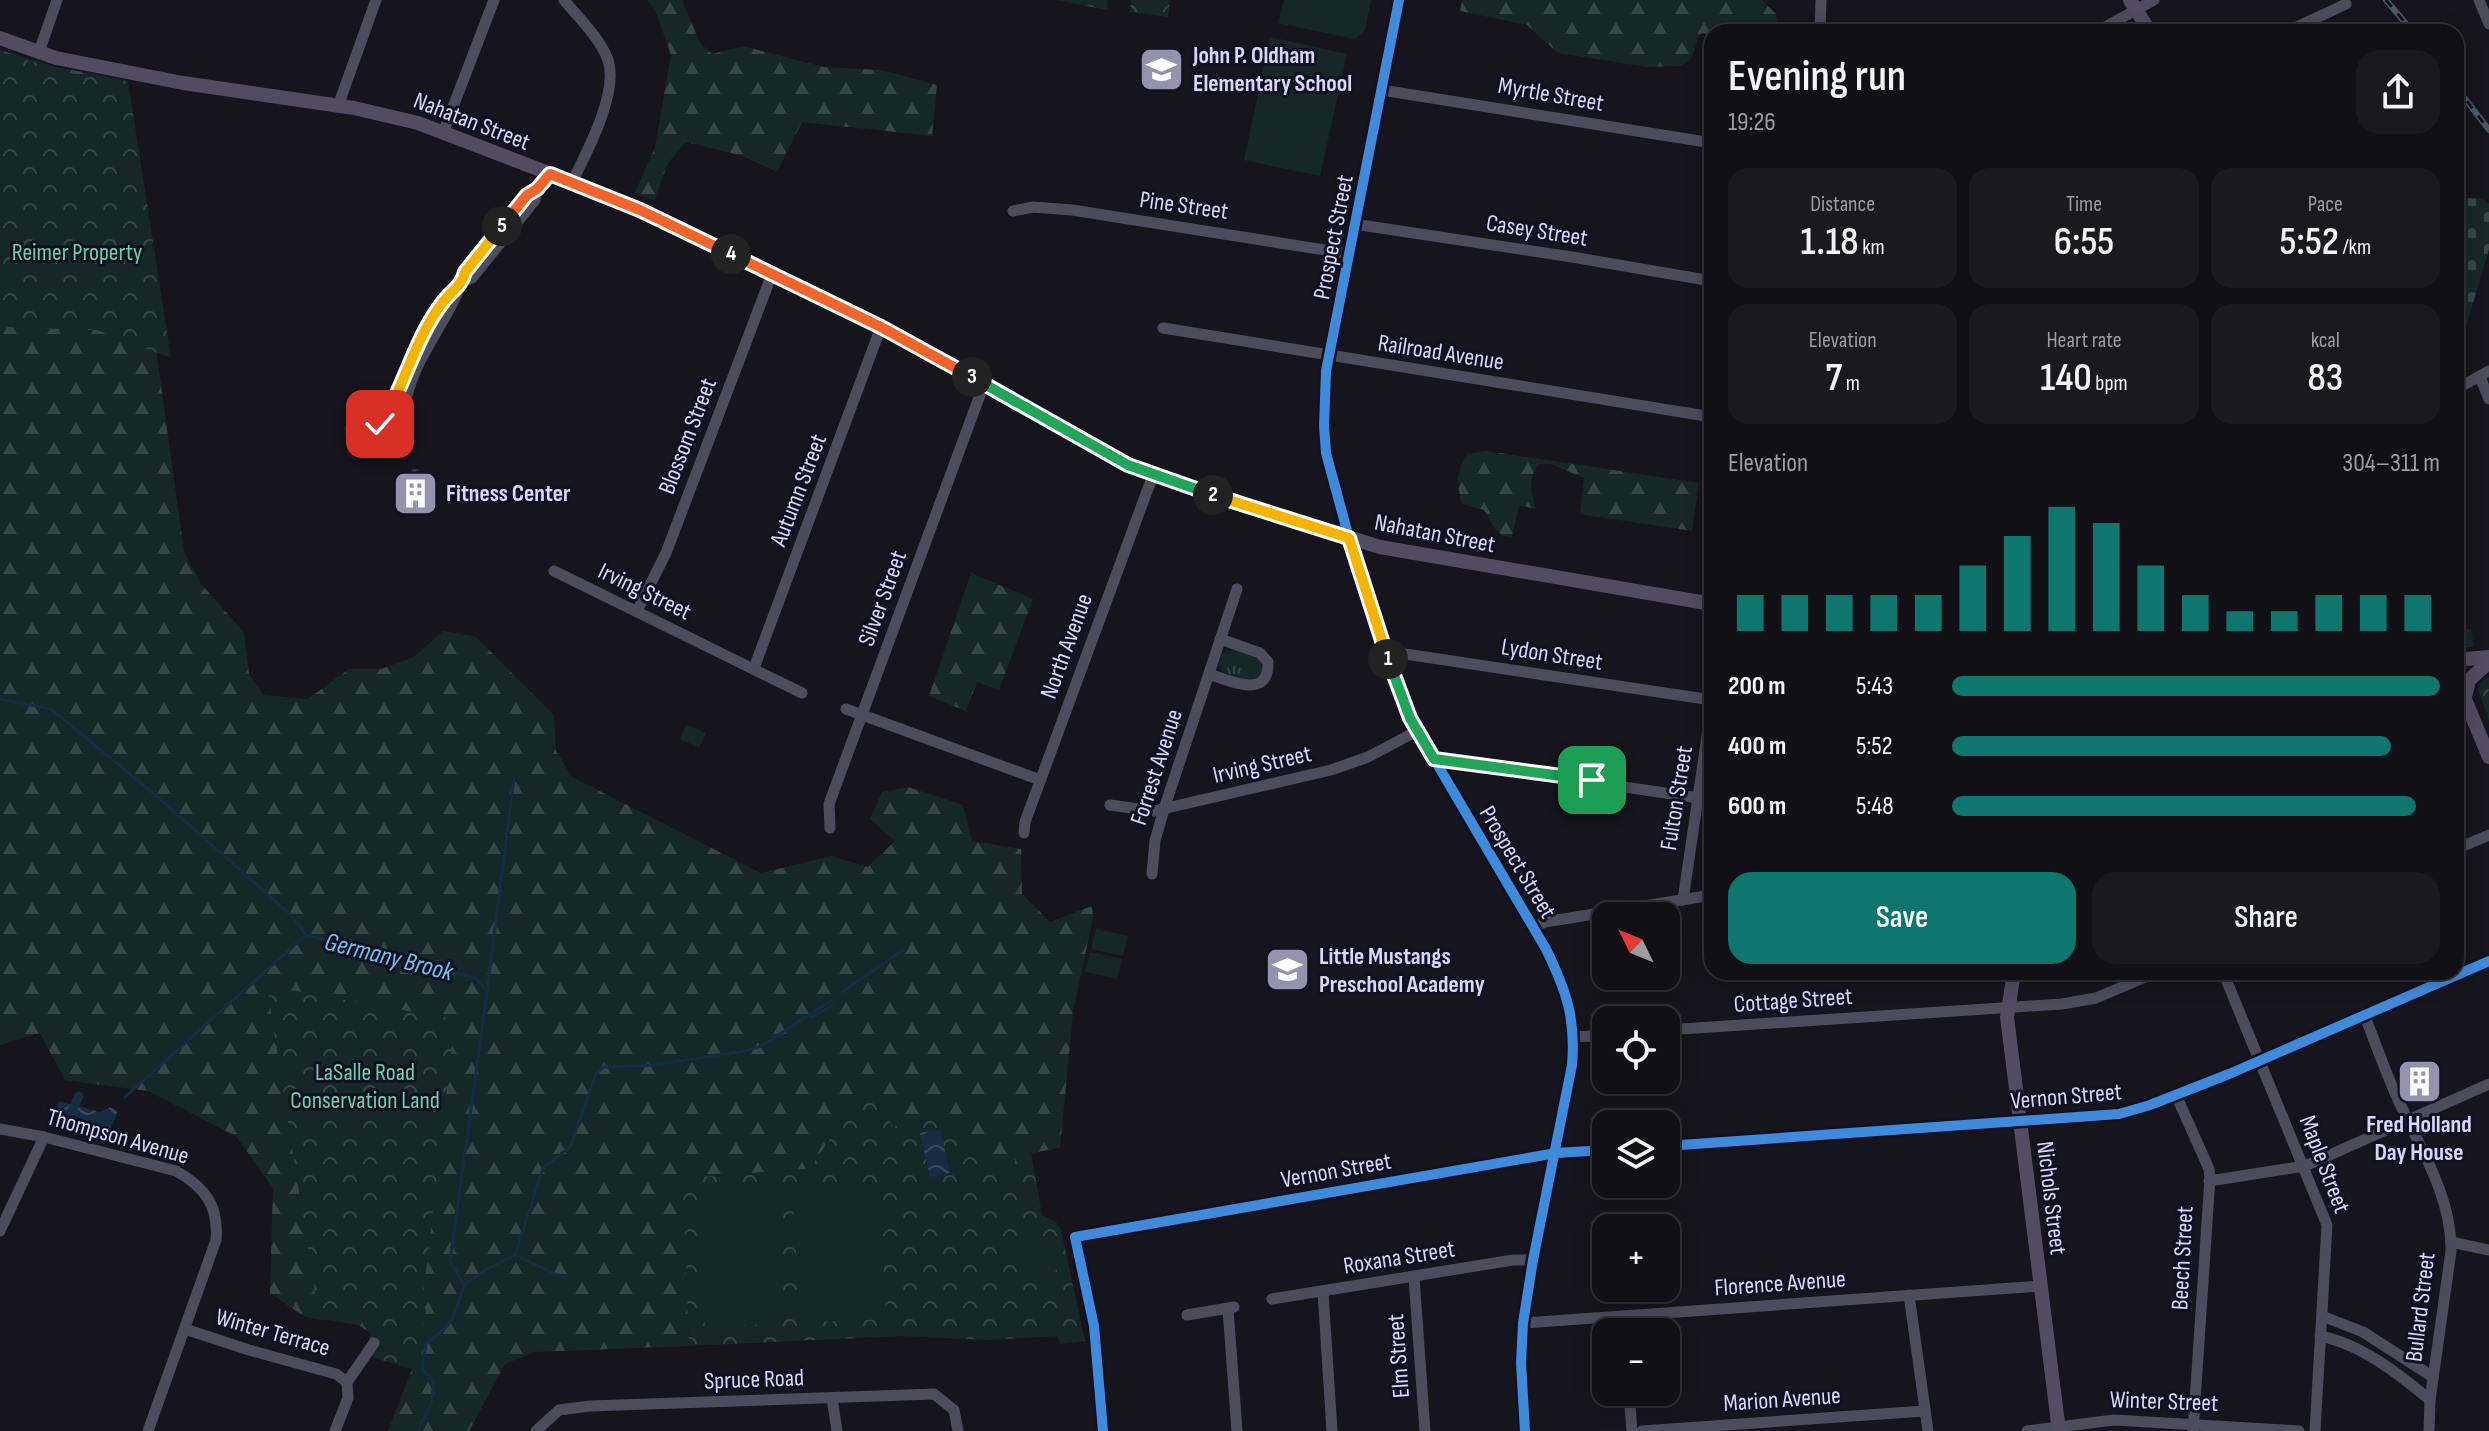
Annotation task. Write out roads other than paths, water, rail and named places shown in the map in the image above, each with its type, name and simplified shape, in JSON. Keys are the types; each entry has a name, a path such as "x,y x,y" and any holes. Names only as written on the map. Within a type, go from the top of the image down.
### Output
{"main road":[{"path":"2133,5 2145,24"},
{"name":"Nahatan Street","path":"0,38 39,52 183,83 396,117 443,133 640,210 881,327 1128,465 1153,475 1380,547 1704,603"},
{"path":"2464,660 2489,660"},
{"path":"2466,702 2464,694 2469,680 2489,660"},
{"path":"2464,697 2489,757"},
{"name":"Nichols Street","path":"2012,980 2007,1008 2059,1428"}],"street":[{"path":"39,52 57,0"},
{"path":"338,106 376,0"},
{"path":"443,133 494,0"},
{"path":"564,0 598,42 607,58 611,76 605,104 572,182"},
{"name":"Prospect Street","path":"1399,0 1324,388 1326,453 1385,651 1417,731 1561,978 1570,1007 1574,1037 1572,1065 1523,1323 1521,1363 1525,1431"},
{"path":"1820,24 1821,0"},
{"path":"2107,24 2133,5 2154,0"},
{"path":"2479,0 2489,24"},
{"path":"2303,24 2346,4"},
{"name":"Myrtle Street","path":"1382,90 1704,142"},
{"path":"463,281 418,364 406,398 409,421 406,430 398,435 388,435 380,424 382,414 396,395 415,348 429,324 445,299 463,281 472,278 535,200 537,189 550,174"},
{"name":"Pine Street","path":"1013,211 1033,207 1072,210 1350,254"},
{"name":"Casey Street","path":"1354,224 1704,280"},
{"name":"Blossom Street","path":"637,611 666,553 772,274"},
{"name":"Autumn Street","path":"754,668 881,327"},
{"name":"Railroad Avenue","path":"1163,328 1704,416"},
{"path":"2464,385 2484,374 2489,399"},
{"name":"Silver Street","path":"830,828 829,804 984,384"},
{"name":"North Avenue","path":"1024,833 1040,780 1153,475"},
{"name":"Irving Street","path":"554,571 802,693"},
{"name":"Forrest Avenue","path":"1152,874 1155,841 1164,809 1237,589"},
{"path":"1209,674 1246,686 1262,682 1266,677 1268,662 1260,653 1220,639"},
{"name":"Lydon Street","path":"1385,651 1704,700"},
{"path":"846,709 1040,780"},
{"name":"Irving Street","path":"1110,805 1154,811 1331,770 1368,757 1417,731"},
{"path":"1434,759 1699,798"},
{"name":"Fulton Street","path":"1683,900 1704,776"},
{"path":"2464,846 2489,835"},
{"path":"1533,928 1545,922 1704,896"},
{"name":"Vernon Street","path":"2464,972 2489,961"},
{"name":"Cottage Street","path":"1680,1029 2083,1001 2096,998 2124,980"},
{"name":"Maple Street","path":"2226,980 2327,1225 2315,1431"},
{"name":"Vernon Street","path":"1680,1145 2119,1114 2176,1095 2444,980"},
{"name":"Bullard Street","path":"2364,1014 2446,1210 2451,1242 2430,1400 2429,1431"},
{"path":"1574,1037 1592,1036"},
{"path":"2209,1181 2305,1166 2489,1084"},
{"name":"Beech Street","path":"2176,1095 2209,1169 2194,1427"},
{"name":"Thompson Avenue","path":"0,1129 44,1137 176,1171 194,1181 208,1195 217,1226 216,1240 148,1431"},
{"path":"0,1231 44,1137"},
{"name":"Vernon Street","path":"1103,1431 1094,1326 1075,1237 1556,1153 1592,1151"},
{"path":"2451,1242 2489,1250"},
{"name":"Roxana Street","path":"1272,1299 1513,1260 1533,1260"},
{"name":"Elm Street","path":"1414,1277 1425,1431"},
{"name":"Florence Avenue","path":"1523,1323 2041,1286"},
{"path":"1323,1292 1332,1431"},
{"path":"1909,1295 1928,1431"},
{"path":"1187,1315 1231,1308 1237,1431"},
{"path":"2322,1316 2363,1332 2433,1377"},
{"name":"Winter Terrace","path":"185,1329 334,1373 347,1382"},
{"path":"2320,1336 2341,1340 2360,1350 2430,1400"},
{"path":"335,1431 348,1398 347,1382 374,1343"},
{"name":"Spruce Road","path":"536,1431 559,1410 590,1406 934,1394 954,1410 958,1431"},
{"path":"832,1398 837,1431"},
{"path":"1630,1406 1632,1431"},
{"name":"Marion Avenue","path":"1642,1431 1924,1411"},
{"name":"Winter Street","path":"2027,1431 2114,1420 2299,1431"}],"water":[{"path":"412,468 420,470 419,476 422,477 424,471 432,474 428,486 408,480"},
{"path":"59,1101 100,1112 111,1107 118,1111 107,1137 52,1121"},
{"path":"940,1129 950,1173 930,1177 920,1133"}],"waterway":[{"name":"Germany Brook","path":"0,699 51,709 153,793 291,915 306,935 476,978 487,992 450,1261 464,1285 452,1319 426,1343 422,1369 433,1380 433,1390 431,1403 418,1431"},
{"path":"487,992 514,778"},
{"path":"125,1097 306,935"},
{"path":"842,992 903,950"},
{"path":"464,1285 515,1255 543,1168 570,1147 596,1074 604,1067 653,1065 745,1051 761,1046 832,1000"},
{"path":"811,1017 832,1006"},
{"path":"73,1108 79,1096"},
{"path":"515,1255 568,1280"}],"railway":[{"path":"2386,0 2406,24"},
{"path":"2464,97 2489,130"}],"place":[{"name":"John P. Oldham Elementary School","path":"1162,69"},
{"name":"Fitness Center","path":"415,493"},
{"name":"Little Mustangs Preschool Academy","path":"1288,970"},
{"name":"Fred Holland Day House","path":"2419,1082"}],"park label":[{"name":"Reimer Property","path":"77,252"},
{"name":"LaSalle Road Conservation Land","path":"365,1086"}]}
